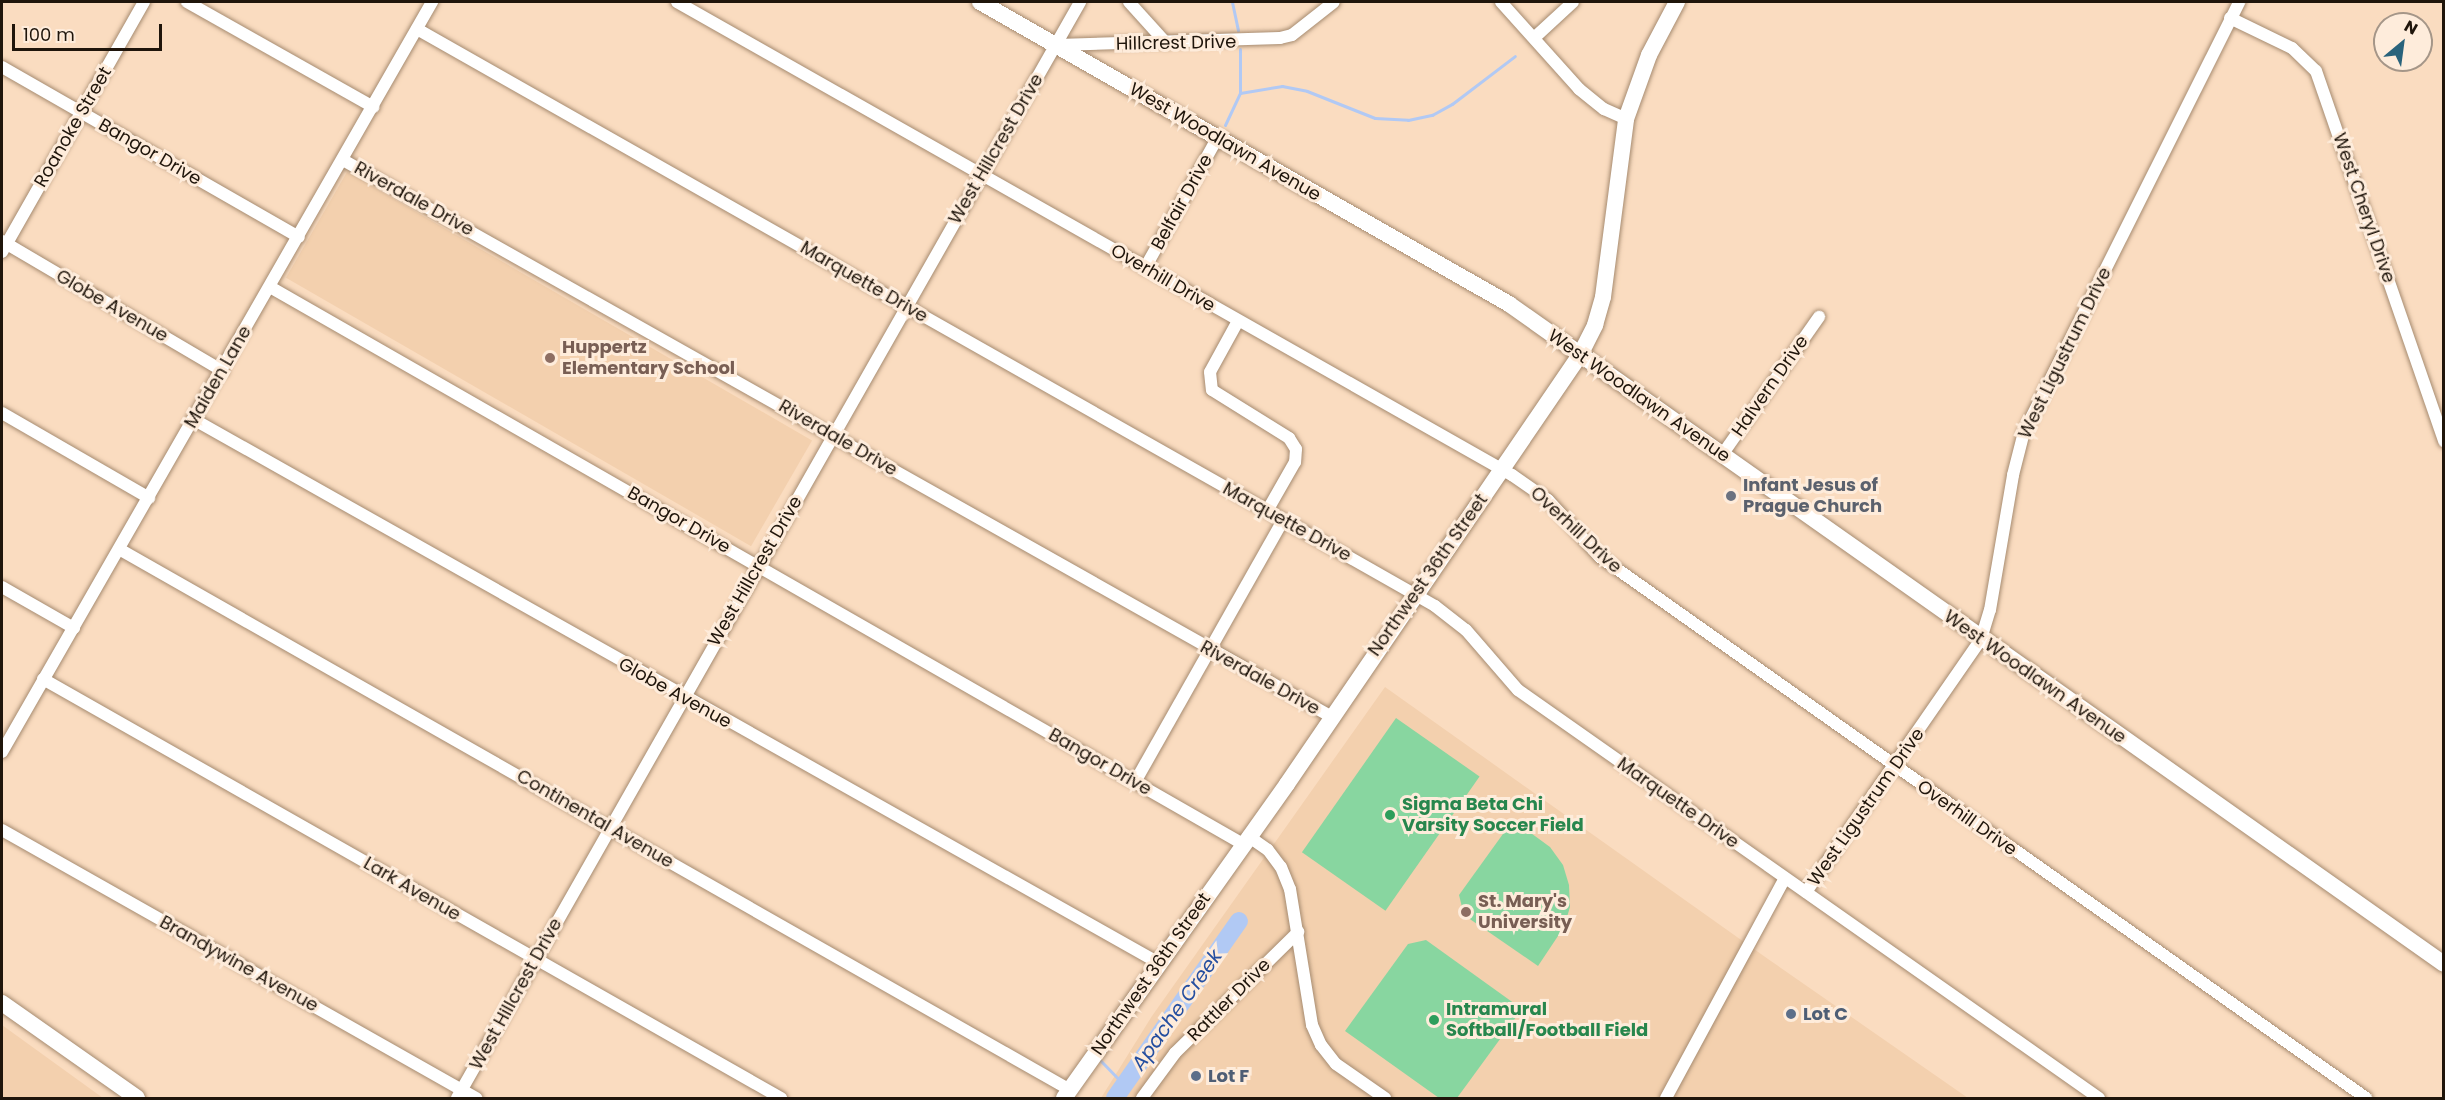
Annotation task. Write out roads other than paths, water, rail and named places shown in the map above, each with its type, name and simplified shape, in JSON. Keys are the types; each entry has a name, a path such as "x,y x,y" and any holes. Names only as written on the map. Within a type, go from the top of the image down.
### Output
{"street":[{"name":"Roanoke Street","path":"3,246 144,2"},
{"path":"188,2 373,107"},
{"name":"Maiden Lane","path":"2,752 193,419 223,371 432,2"},
{"name":"Overhill Drive","path":"677,2 1503,469 1548,500 1600,557 1894,767 2366,1098"},
{"name":"West Woodlawn Avenue","path":"980,2 1493,294 2443,962"},
{"path":"1056,45 1080,2"},
{"path":"1129,2 1166,43"},
{"name":"Hillcrest Drive","path":"1056,45 1280,38 1292,35 1334,2"},
{"path":"1501,2 1580,89 1604,109 1626,119"},
{"path":"1534,38 1573,2"},
{"name":"Northwest 36th Street","path":"1067,1094 1332,717 1580,355 1602,299 1626,119 1649,55 1677,2"},
{"name":"West Ligustrum Drive","path":"1806,892 1981,639 1990,610 2013,475 2031,416 2239,2"},
{"name":"West Cheryl Drive","path":"2230,18 2292,48 2316,70 2444,441"},
{"name":"Marquette Drive","path":"417,28 1415,593 1467,630 1518,690 2099,1098"},
{"name":"West Hillcrest Drive","path":"460,1094 682,697 1056,45"},
{"name":"Bangor Drive","path":"2,67 298,237"},
{"name":"Belfair Drive","path":"1145,268 1218,137"},
{"name":"Riverdale Drive","path":"343,160 832,434 1210,651 1332,717"},
{"name":"Globe Avenue","path":"3,246 223,371"},
{"name":"Bangor Drive","path":"270,286 1135,782 1268,850 1281,867 1290,889 1312,1024 1321,1045 1336,1064 1384,1098"},
{"name":"Halvern Drive","path":"1722,455 1819,317"},
{"path":"1238,321 1210,372 1212,390 1289,438 1296,448 1295,462 1267,511"},
{"path":"2,413 149,498"},
{"name":"Globe Avenue","path":"193,419 682,697 1159,963"},
{"path":"1135,782 1283,520"},
{"name":"Continental Avenue","path":"119,549 609,826 1067,1094"},
{"path":"2,587 74,628"},
{"name":"Lark Avenue","path":"43,679 782,1098"},
{"name":"Brandywine Avenue","path":"2,830 460,1094 476,1098"},
{"path":"1666,1098 1785,878"},
{"name":"Rattler Drive","path":"1142,1098 1175,1053 1298,932"},
{"path":"2,1003 137,1098"}],"waterway":[{"name":"Apache Creek","path":"1232,2 1238,30"},
{"name":"Apache Creek","path":"1225,125 1240,93 1240,49"},
{"path":"1240,93 1282,86 1307,91 1375,118 1408,120 1432,115 1452,104 1515,56"},
{"name":"Apache Creek","path":"1115,1098 1239,921"},
{"path":"1101,1061 1124,1085"}],"place":[{"name":"Huppertz Elementary School","path":"550,358"},
{"name":"Infant Jesus of Prague Church","path":"1731,496"},
{"name":"Sigma Beta Chi Varsity Soccer Field","path":"1390,815"},
{"name":"St. Mary's University","path":"1466,912"},
{"name":"Lot C","path":"1791,1014"},
{"name":"Intramural Softball/Football Field","path":"1434,1020"},
{"name":"Lot F","path":"1196,1076"}]}
